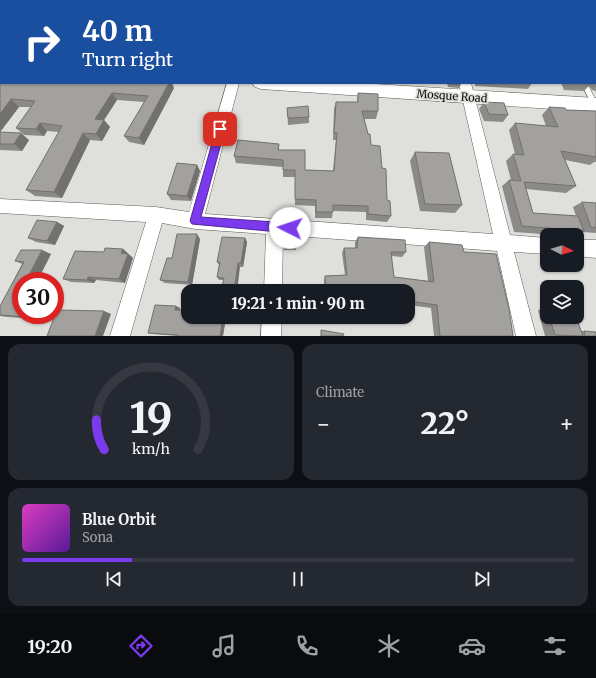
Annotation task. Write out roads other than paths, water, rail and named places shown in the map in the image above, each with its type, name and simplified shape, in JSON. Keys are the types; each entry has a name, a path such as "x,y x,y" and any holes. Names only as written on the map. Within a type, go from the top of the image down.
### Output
{"street":[{"path":"195,221 233,84"},
{"name":"Mosque Road","path":"289,84 466,90 596,105"},
{"path":"466,90 526,336"},
{"path":"0,206 156,215 195,221 540,246"},
{"path":"120,336 156,215"},
{"path":"273,284 275,227"},
{"path":"584,248 596,249"},
{"path":"271,336 272,324"}],"lane":[{"path":"585,84 596,105"}]}
